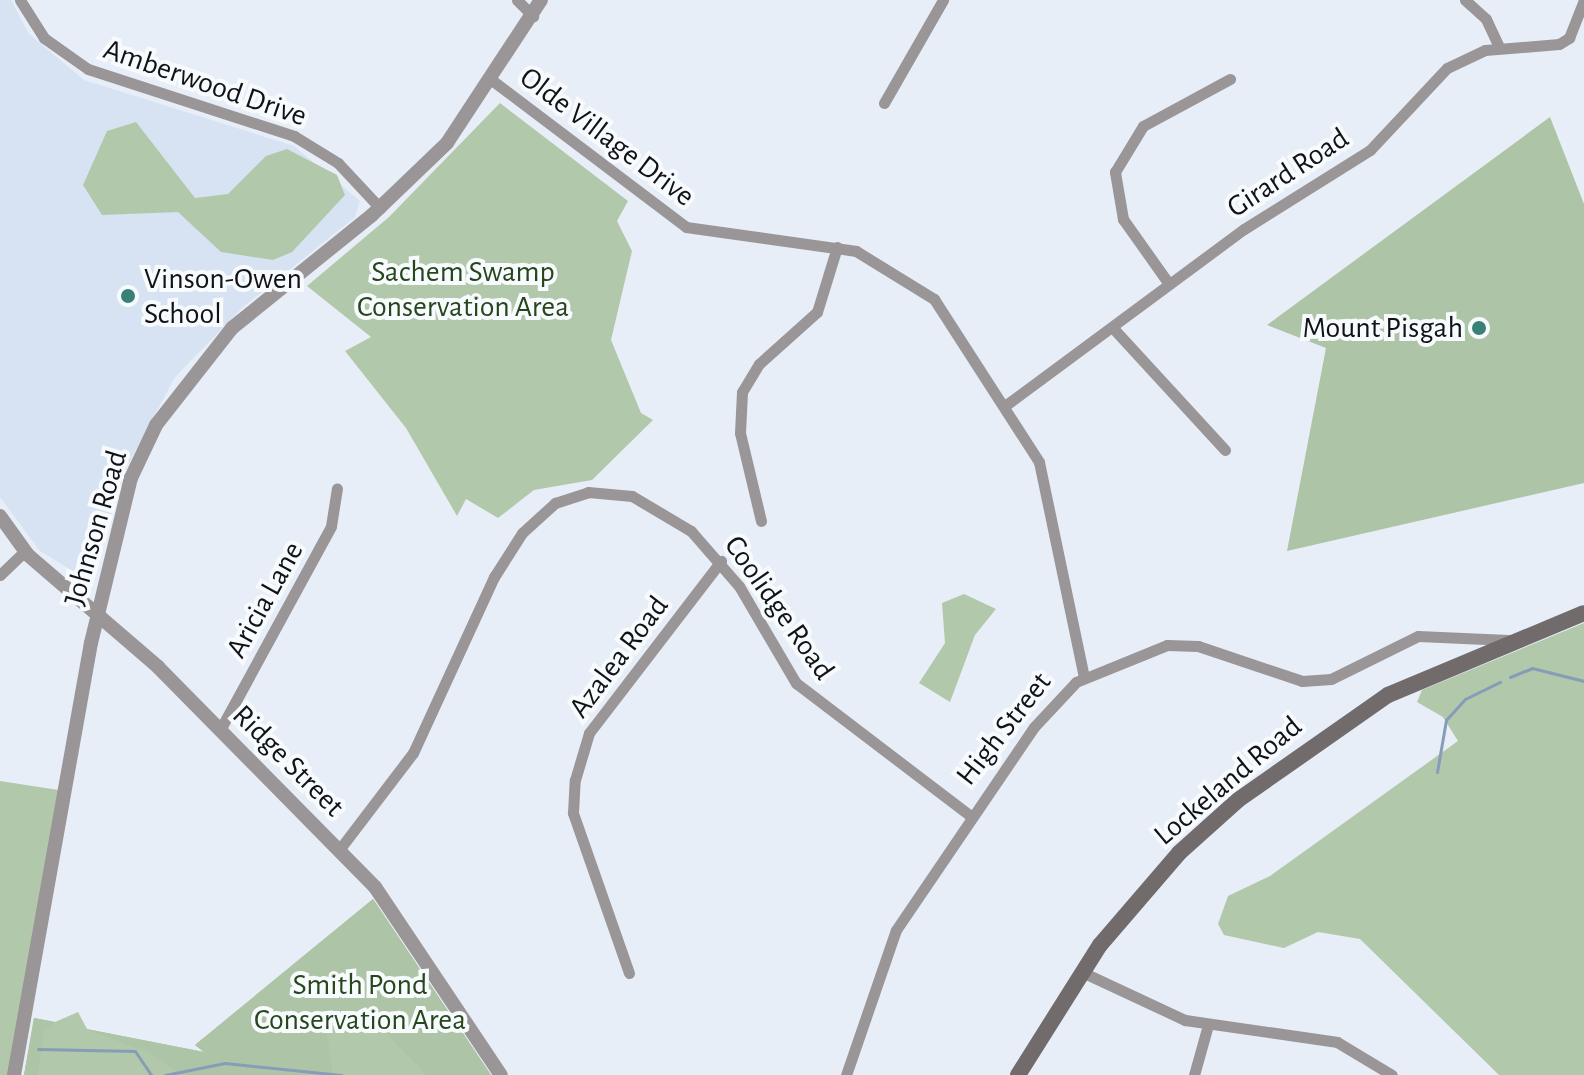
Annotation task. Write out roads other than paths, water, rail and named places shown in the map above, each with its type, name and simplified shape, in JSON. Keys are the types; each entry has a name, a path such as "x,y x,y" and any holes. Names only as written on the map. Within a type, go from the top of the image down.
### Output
{"main road":[{"name":"High Street","path":"1508,640 1584,613"},
{"name":"Lockeland Road","path":"1018,1075 1082,972 1179,853 1238,800 1388,695 1508,640"}],"street":[{"name":"Amberwood Drive","path":"20,0 44,38 88,69 294,136 338,163 380,208"},
{"path":"517,0 533,16"},
{"name":"Johnson Road","path":"14,1075 97,616 131,478 199,362 380,208 447,143 493,81 541,0"},
{"path":"884,103 943,0"},
{"path":"1465,0 1486,19 1499,47"},
{"name":"Girard Road","path":"1006,405 1169,284 1370,150 1447,68 1499,47 1559,44 1569,38 1584,0"},
{"path":"1169,284 1123,219 1115,172 1143,126 1230,79"},
{"name":"Olde Village Drive","path":"493,81 686,227 837,247 884,263 934,299 1006,405 1048,486 1084,677"},
{"path":"761,521 740,433 742,392 759,364 817,312 837,247"},
{"path":"1112,327 1225,450"},
{"name":"Aricia Lane","path":"220,730 331,526 337,488"},
{"name":"Coolidge Road","path":"339,850 413,753 494,577 538,515 571,495 632,496 691,531 721,561 796,683 972,817"},
{"name":"Ridge Street","path":"0,516 25,551 220,730 339,850 408,927 501,1075"},
{"path":"0,575 25,551"},
{"name":"Azalea Road","path":"629,973 573,813 575,780 589,733 721,561"},
{"name":"High Street","path":"846,1075 896,930 1053,702 1084,677 1167,645 1198,646 1302,681 1331,679 1418,636 1508,640"},
{"path":"1082,972 1208,1025 1328,1039 1392,1075"},
{"path":"1194,1075 1208,1025"}],"waterway":[{"path":"1510,677 1532,668 1584,681"},
{"path":"1437,772 1446,720 1465,699 1500,682"},
{"path":"38,1049 135,1051 151,1075"},
{"path":"165,1075 225,1063 341,1075"}],"place":[{"name":"Vinson-Owen School","path":"128,296"},
{"name":"Mount Pisgah","path":"1479,328"}],"park label":[{"name":"Sachem Swamp Conservation Area","path":"463,289"},
{"name":"Smith Pond Conservation Area","path":"360,1002"}]}
